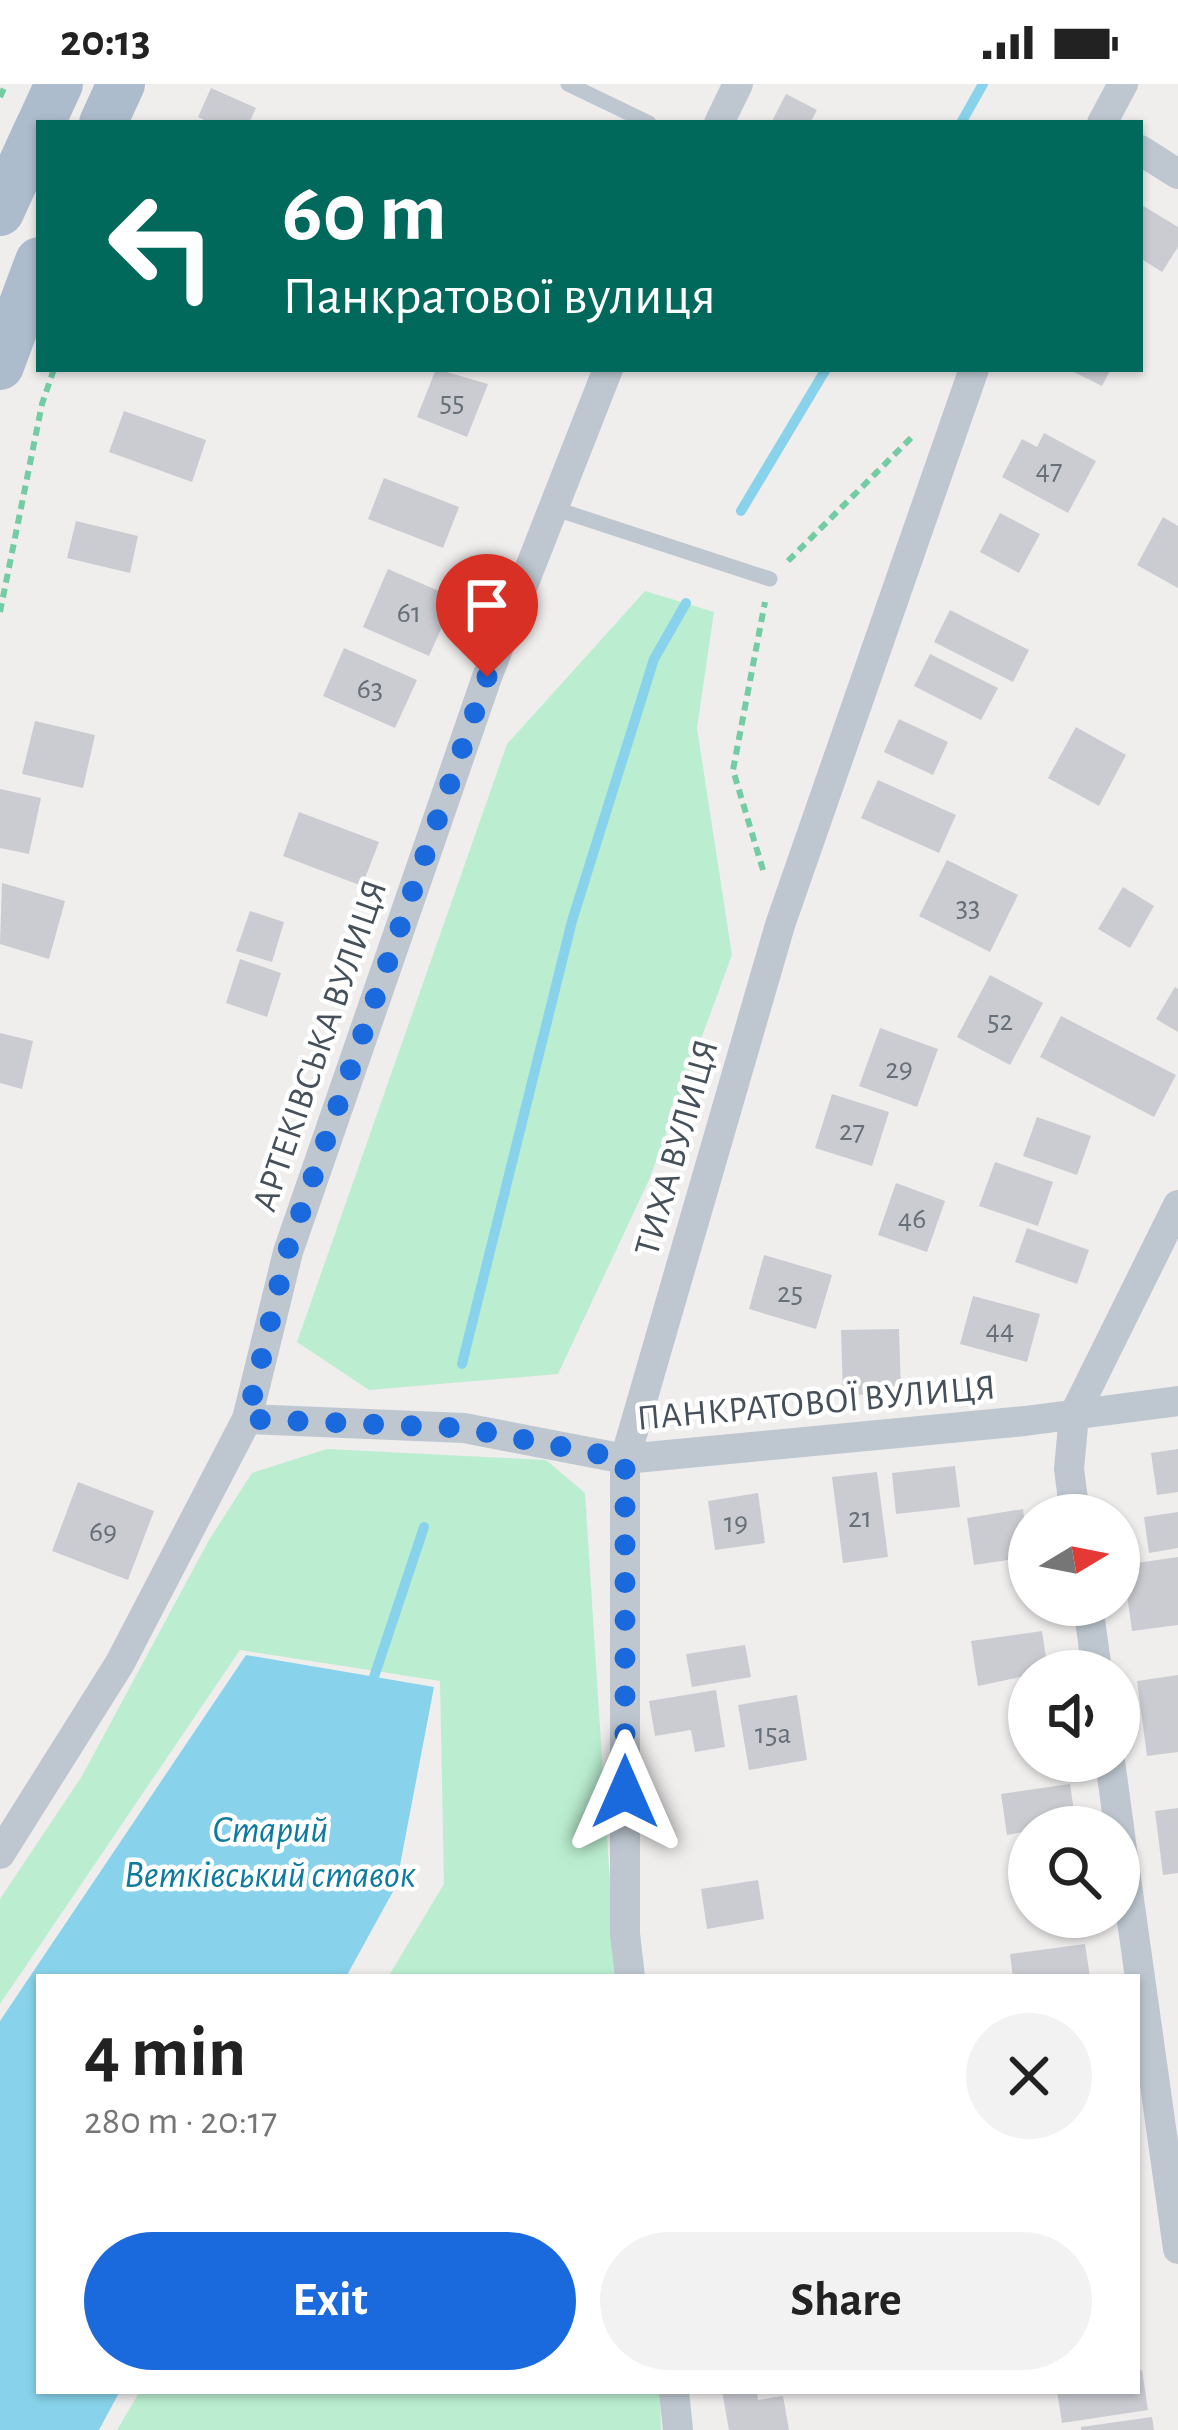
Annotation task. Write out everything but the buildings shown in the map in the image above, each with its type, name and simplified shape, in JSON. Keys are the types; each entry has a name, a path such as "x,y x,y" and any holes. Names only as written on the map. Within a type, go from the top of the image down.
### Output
{"main road":[{"path":"42,120 59,84"},
{"path":"104,120 121,84"},
{"path":"0,212 36,134"},
{"path":"0,365 36,269"}],"street":[{"path":"720,120 738,84"},
{"path":"1104,120 1124,84"},
{"path":"1143,152 1178,174"},
{"name":"АРТЕКІВСЬКА ВУЛИЦЯ","path":"0,1854 120,1664 247,1419 287,1252 487,677 607,372"},
{"name":"ТИХА ВУЛИЦЯ","path":"630,1974 625,1934 625,1459 780,925 973,372"},
{"path":"1072,1494 1069,1468 1074,1415 1178,1204"},
{"name":"ПАНКРАТОВОЇ ВУЛИЦЯ","path":"247,1419 464,1428 625,1459 684,1457 1178,1400"},
{"path":"1134,1938 1139,1974"},
{"path":"1140,1978 1178,2249"},
{"path":"674,2394 678,2430"}],"lane":[{"path":"568,84 643,120"},
{"path":"553,508 770,579"}],"path":[{"path":"0,97 6,84"},
{"path":"0,611 42,404 53,372"},
{"path":"780,925 733,770 770,579 918,431"}],"green space":[{"path":"645,591 714,612 697,728 732,955 649,1180 558,1374 369,1390 297,1342 507,744"},
{"path":"327,1449 546,1460 585,1493 616,1974 390,1974 444,1884 440,1681 240,1650 0,2004 0,1899 82,1776 209,1540 252,1473"},
{"path":"138,2394 660,2394 661,2430 117,2430"}],"water":[{"name":"Старий Ветківський ставок","path":"246,1655 434,1687 396,1886 348,1974 36,1974 36,2394 118,2394 99,2430 0,2430 0,2021"}],"waterway":[{"path":"963,120 983,84"},
{"path":"741,511 824,372"},
{"path":"462,1364 572,921 654,659 686,603"},
{"path":"374,1677 424,1527"}],"route":[{"path":"487,677 287,1252 247,1419 464,1428 625,1459 625,1792"}]}
